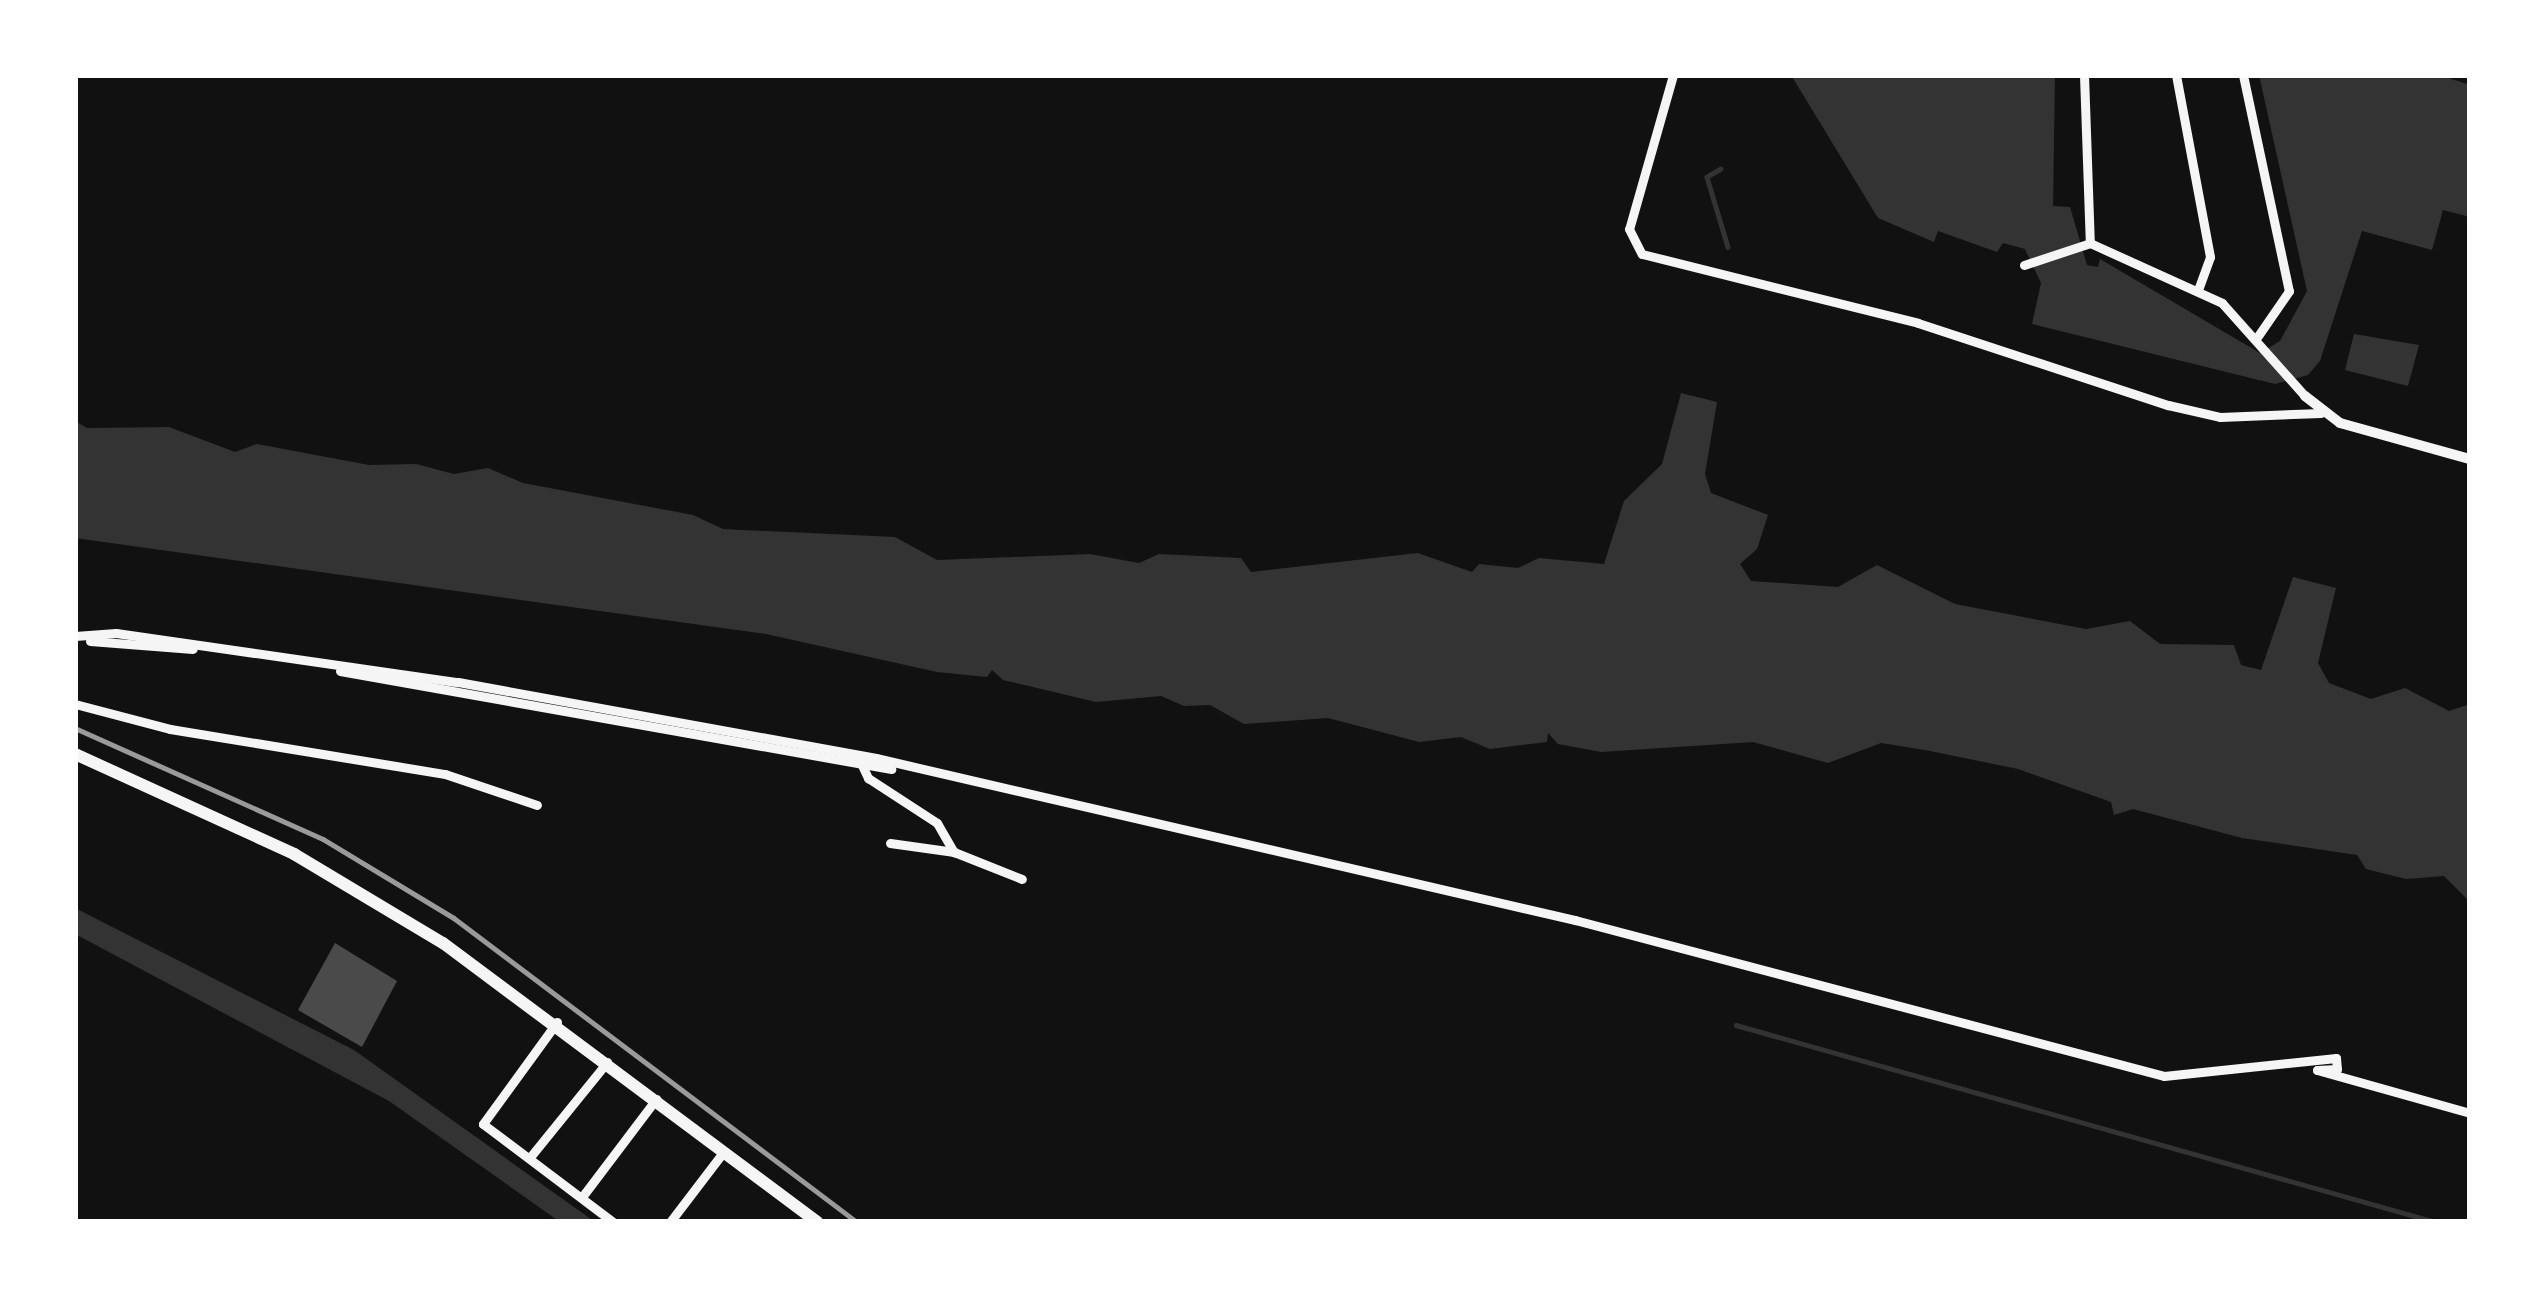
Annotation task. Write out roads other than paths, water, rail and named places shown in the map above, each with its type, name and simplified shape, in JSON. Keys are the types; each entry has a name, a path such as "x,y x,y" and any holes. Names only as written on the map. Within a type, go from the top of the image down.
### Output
{"main road":[{"path":"75,754 294,854 558,1022 724,1151 800,1217 817,1222"}],"street":[{"path":"1673,75 1629,229 1642,254 1918,323 2168,405 2220,417 2320,412 2470,459"},
{"path":"2084,75 2090,243"},
{"path":"2176,75 2210,257 2199,288"},
{"path":"2243,75 2289,291 2258,337"},
{"path":"2024,265 2090,243 2199,288 2258,337 2320,412"},
{"path":"75,638 116,633 438,679 857,754 1508,904 2164,1076 2336,1058 2337,1069 2317,1070 2470,1114"},
{"path":"75,638 386,678 908,773"},
{"path":"75,704 170,729 445,774 537,806"},
{"path":"862,763 868,778 937,823 954,852"},
{"path":"890,843 954,852 1022,879"},
{"path":"558,1022 483,1124 613,1222"},
{"path":"531,1156 608,1061"},
{"path":"583,1197 656,1099"},
{"path":"670,1222 724,1151"}],"waterway":[{"path":"1721,169 1707,177 1728,247"},
{"path":"1736,1025 2436,1222"}],"railway":[{"path":"75,728 323,839 454,918 857,1222"}]}
